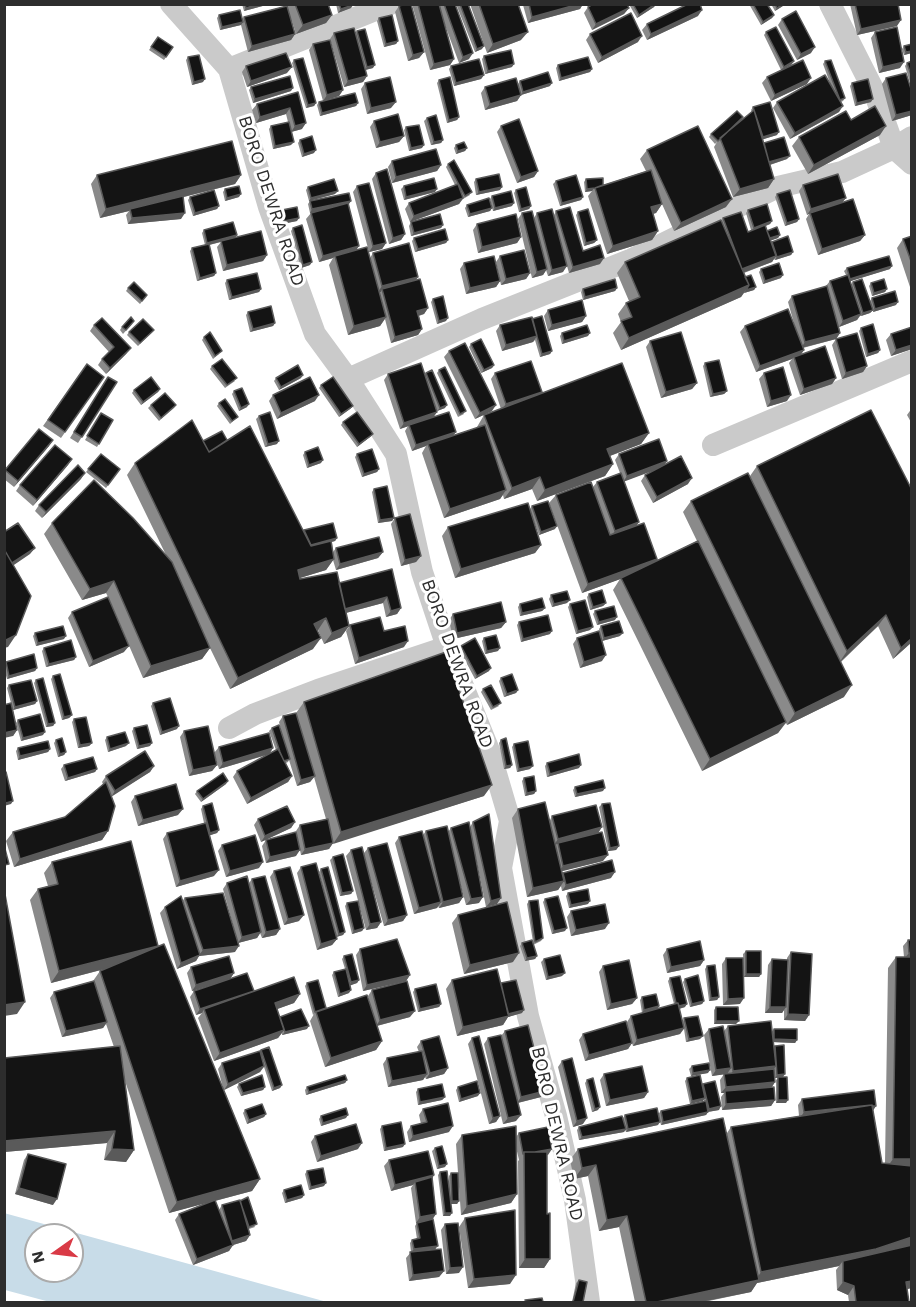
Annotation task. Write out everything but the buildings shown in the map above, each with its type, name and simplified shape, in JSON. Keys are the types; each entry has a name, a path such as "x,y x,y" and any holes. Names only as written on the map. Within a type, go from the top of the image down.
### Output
{"street":[{"name":"BORO DEWRA ROAD","path":"171,4 230,69 269,207 315,334 348,379 396,454 422,572 447,647 490,753 510,821 501,868 528,1016 556,1116 575,1200 589,1302"},
{"path":"230,69 390,4"},
{"path":"830,4 912,164"},
{"path":"348,379 482,319 630,260 778,187 842,172 903,143"},
{"path":"713,445 912,362"},
{"path":"229,728 255,714 318,690 447,647"}],"water":[{"path":"4,1213 40,1223 24,1223 24,1283 84,1283 84,1235 327,1302 50,1302 5,1290"}]}
